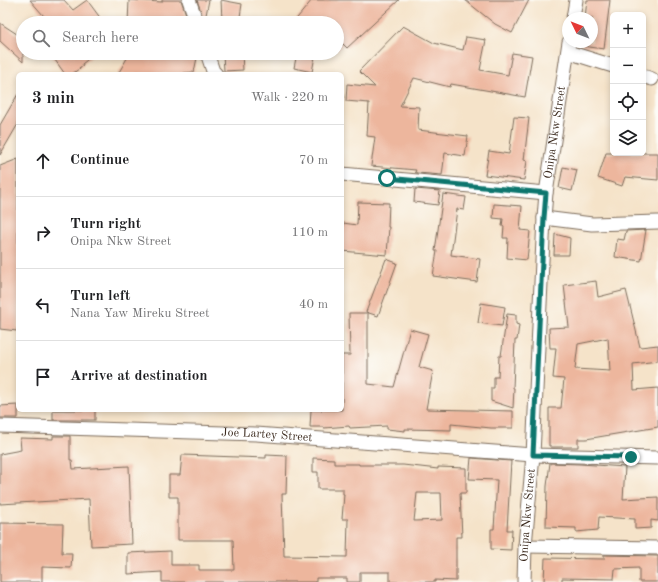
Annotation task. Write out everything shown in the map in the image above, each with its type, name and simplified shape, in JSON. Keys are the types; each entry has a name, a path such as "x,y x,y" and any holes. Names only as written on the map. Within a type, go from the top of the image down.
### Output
{"street":[{"path":"189,0 195,16"},
{"path":"574,12 576,0"},
{"name":"Onipa Nkw Street","path":"524,582 525,546 533,455 546,193 569,48"},
{"path":"571,48 610,65"},
{"path":"209,60 214,72"},
{"path":"344,174 546,193"},
{"path":"544,218 592,224 658,222"},
{"name":"Joe Lartey Street","path":"0,426 256,434 533,455 658,458"},
{"path":"525,546 658,548"}],"building":[{"path":"30,0 64,0 73,10 87,0 99,16 44,16"},
{"path":"129,0 162,2 162,0 181,0 187,16 128,16"},
{"path":"197,0 209,0 206,16 203,16"},
{"path":"221,0 242,4 240,16 222,16"},
{"path":"312,0 399,0 347,48 344,45 344,16 299,16"},
{"path":"465,0 529,0 512,33 495,24"},
{"path":"587,0 610,0 604,49 597,48 598,48 598,12 586,12"},
{"path":"0,23 16,33 16,56 0,41"},
{"path":"403,26 434,43 463,50 466,37 486,40 480,70 508,75 512,53 532,56 525,97 451,84 450,87 414,78 400,106 419,107 418,130 468,136 465,156 445,153 442,175 417,173 415,172 416,170 371,166 375,137 367,136 369,103 346,101 347,84 375,87 359,71"},
{"path":"55,60 87,60 82,64 83,66 75,72 64,72"},
{"path":"126,60 197,60 194,72 119,72"},
{"path":"223,60 242,60 243,70 224,71"},
{"path":"296,60 314,60 312,72 294,68"},
{"path":"16,97 16,127 0,155 0,125"},
{"path":"514,117 529,118 524,160 527,161 524,180 485,175 489,151 509,154"},
{"path":"606,153 610,153 610,156 646,156 646,153 658,153 658,180 625,177 622,186 598,178"},
{"path":"16,160 16,331 0,329 0,166"},
{"path":"563,167 577,170 572,191 559,188"},
{"path":"415,189 440,191 438,205 414,202"},
{"path":"443,194 466,197 464,210 457,209 451,255 480,259 477,282 433,276"},
{"path":"358,202 389,203 387,255 344,251 344,223 357,225"},
{"path":"494,204 522,206 520,230 530,231 527,260 507,258 508,238 503,238 503,219 493,218"},
{"path":"646,230 641,261 615,257 617,239 624,240 626,231"},
{"path":"555,234 570,238 569,255 554,255"},
{"path":"386,259 397,263 378,316 366,312"},
{"path":"596,281 598,297 626,290 640,347 658,345 658,361 633,364 634,390 658,388 658,427 578,439 578,447 549,446 549,408 561,408 564,379 553,378 556,348 550,348 549,328 569,327 564,285","holes":["608,338 610,371 575,369 578,344"]},
{"path":"481,303 505,307 502,326 478,323"},
{"path":"349,313 368,313 368,384 394,387 410,329 428,334 419,367 433,371 426,409 513,411 513,428 491,428 451,424 451,430 405,429 405,431 387,429 387,426 350,428 349,426 324,428 310,427 311,412 344,412 344,355 350,355"},
{"path":"507,314 516,315 516,324 519,325 517,340 515,340 513,408 491,401 491,388 494,388 494,377 498,377 499,356 501,356"},
{"path":"16,405 18,418 0,418 0,406"},
{"path":"53,412 95,412 95,420 53,420"},
{"path":"53,436 70,436 70,460 72,460 73,469 129,466 132,544 91,546 89,499 0,504 0,454 21,450 20,438 53,439"},
{"path":"182,455 266,458 266,455 287,456 286,494 282,494 284,556 347,557 348,519 342,519 343,489 318,489 318,472 313,472 313,458 334,459 334,464 403,465 438,469 438,467 466,468 466,493 460,493 462,537 456,537 456,581 435,580 435,582 390,582 390,572 360,572 360,582 347,582 347,578 316,578 316,582 162,582 162,572 128,574 128,553 171,551 171,565 199,565 199,570 234,570 233,540 178,540 178,497 169,497 169,475 180,475","holes":["417,493 441,493 442,520 414,521"]},
{"path":"471,458 511,461 507,530 512,530 511,550 491,549 491,529 494,529 497,480 469,479"},
{"path":"550,463 625,467 623,499 658,497 658,521 651,520 651,528 635,529 635,519 599,517 598,530 576,532 576,528 546,527 547,486"},
{"path":"0,523 63,524 62,553 72,553 71,568 42,567 42,582 0,582"},
{"path":"604,555 658,556 658,582 639,582 639,568 615,569 614,579 562,578 562,582 544,582 545,558 604,559"}],"route":[{"path":"387,178 546,193 533,455 631,457"}]}
